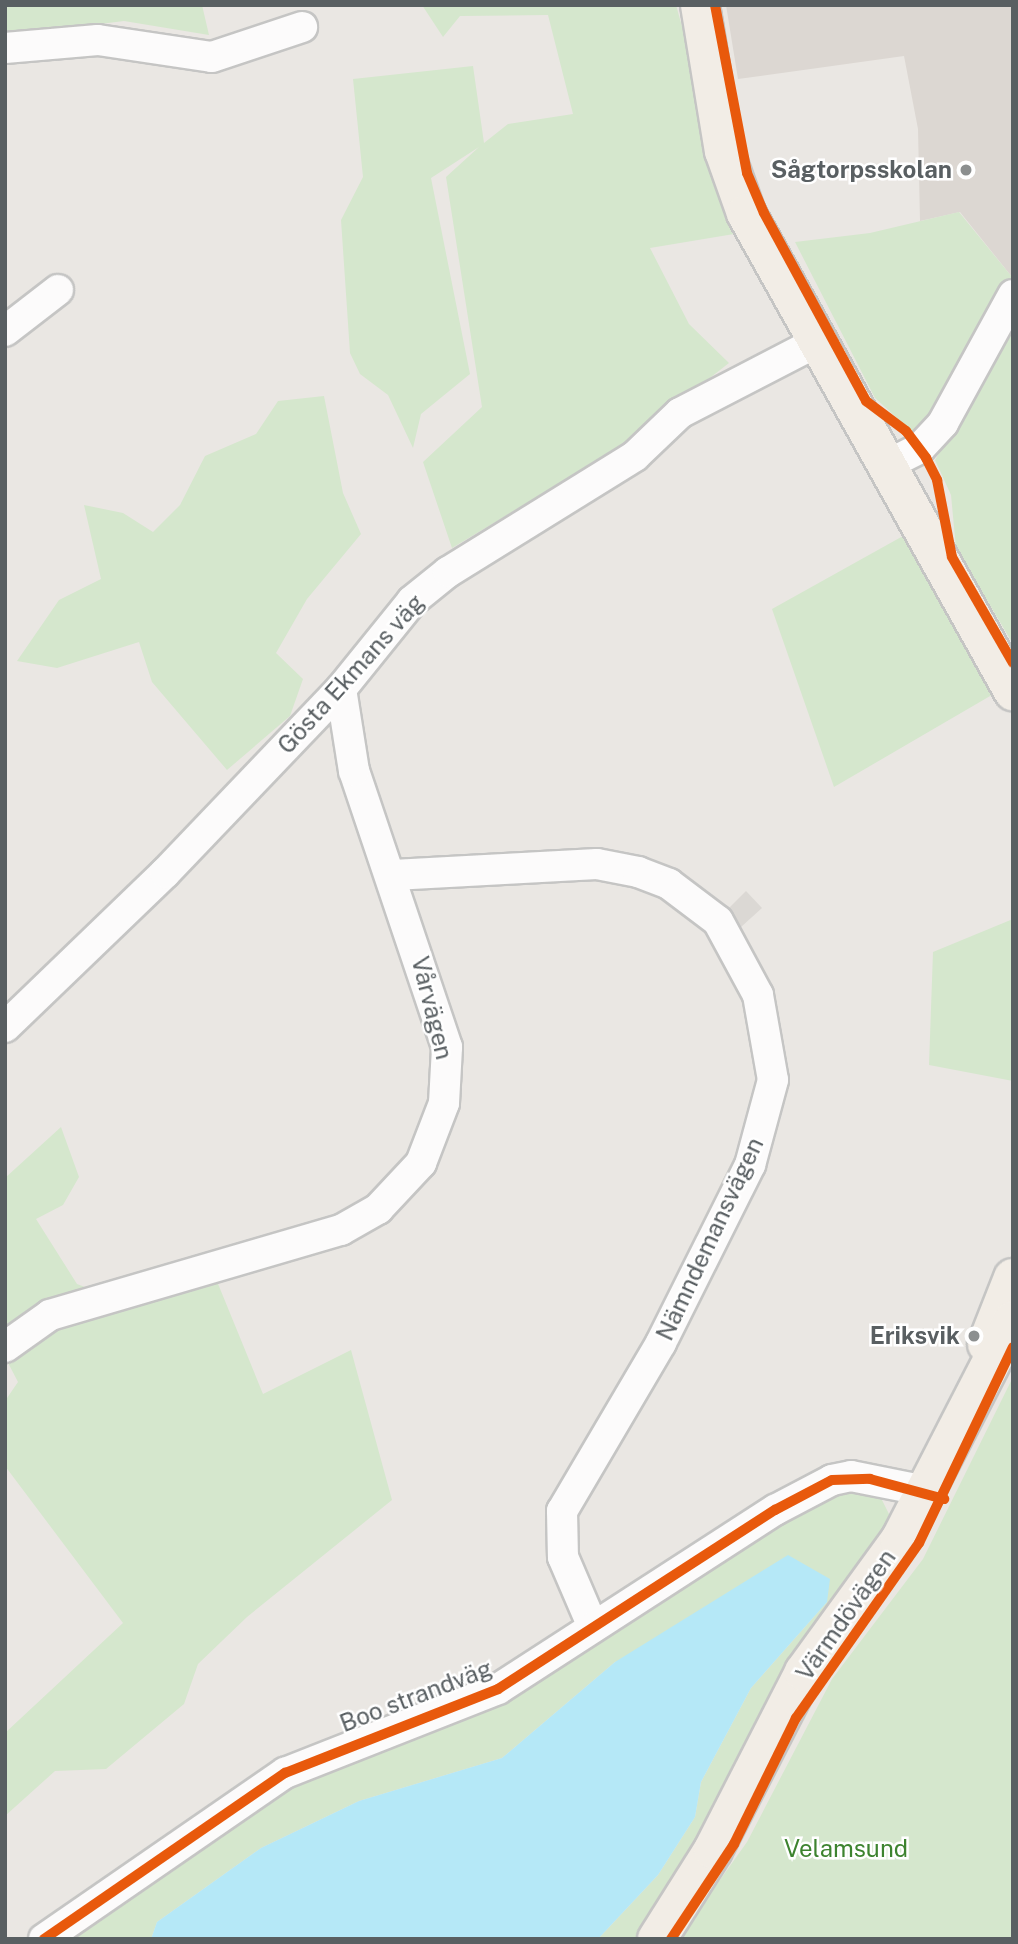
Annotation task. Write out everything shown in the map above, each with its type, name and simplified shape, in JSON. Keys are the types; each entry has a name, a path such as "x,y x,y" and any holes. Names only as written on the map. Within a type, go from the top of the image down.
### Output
{"main road":[{"path":"700,5 735,184 885,466 1013,691"},
{"name":"Värmdövägen","path":"930,1483 1013,1279"},
{"name":"Värmdövägen","path":"657,1939 713,1850 804,1672 900,1540 1013,1320"}],"street":[{"path":"5,48 98,40 212,57 302,27"},
{"path":"5,331 58,290"},
{"path":"885,466 919,447 943,423 1013,295"},
{"name":"Gösta Ekmans väg","path":"5,1027 341,689 412,601 448,572 635,456 680,413 817,341"},
{"name":"Vårvägen","path":"5,1347 50,1315 341,1230 405,1185 433,1135 448,1075 436,1004 354,771 341,689"},
{"name":"Nämndemansvägen","path":"393,876 597,864 638,872 669,884 718,921 761,1004 773,1080 750,1165 661,1343 562,1511 564,1557 593,1627"},
{"name":"Boo strandväg","path":"44,1939 120,1881 285,1773 498,1689 593,1627 832,1480 851,1476 930,1483"}],"shaded area":[{"name":"Sågtorpsskolan","path":"726,5 1013,5 1012,277 960,212 920,221 918,129 904,56 738,79"},
{"path":"746,891 762,908 741,927 726,911"}],"green space":[{"path":"5,5 202,5 209,35 124,21 5,36"},
{"path":"422,5 676,5 740,233 650,248 689,324 729,363 625,444 452,548 423,462 482,407 446,177 479,147 431,178 470,374 421,414 413,448 388,395 360,374 350,353 341,220 363,177 353,79 473,66 484,143 508,124 573,114 548,15 460,16 443,37"},
{"path":"959,212 1012,277 936,416 917,436 875,398 795,242 870,233"},
{"path":"1013,325 1013,644 956,548 951,495 935,460"},
{"path":"324,396 343,493 361,534 307,599 276,653 303,679 290,716 227,770 152,682 139,642 57,668 17,661 59,600 101,579 84,505 123,513 153,532 180,505 205,456 256,434 278,401"},
{"path":"903,536 997,692 834,787 772,609"},
{"path":"1013,919 1013,1081 929,1065 933,952"},
{"path":"61,1127 79,1177 63,1205 36,1219 77,1284 124,1302 214,1274 263,1394 351,1350 392,1500 247,1617 198,1664 184,1704 106,1769 55,1771 5,1816 5,1733 123,1623 5,1466 5,1401 18,1382 5,1357 5,1178"},
{"name":"Velamsund","path":"1013,1377 1013,1939 678,1939 747,1842 832,1679 923,1559"},
{"path":"852,1484 880,1496 892,1520 640,1939 598,1939 658,1875 695,1817 701,1782 751,1688 827,1602 615,1662 502,1758 359,1801 261,1848 157,1922 151,1939 55,1939 327,1763"}],"water":[{"path":"788,1555 830,1579 827,1602 751,1688 701,1782 695,1817 658,1875 598,1939 151,1939 157,1922 261,1848 359,1801 502,1758 615,1662"}],"cycle path":[{"path":"715,5 747,173 764,213 866,401 906,431 926,458 937,480 952,557 1013,663"},
{"path":"671,1939 734,1844 796,1718 919,1543 1013,1347"},
{"path":"44,1939 285,1773 498,1689 775,1510 832,1480 870,1479 944,1499"}],"place":[{"name":"Sågtorpsskolan","path":"966,170"},
{"name":"Eriksvik","path":"974,1336"}]}
